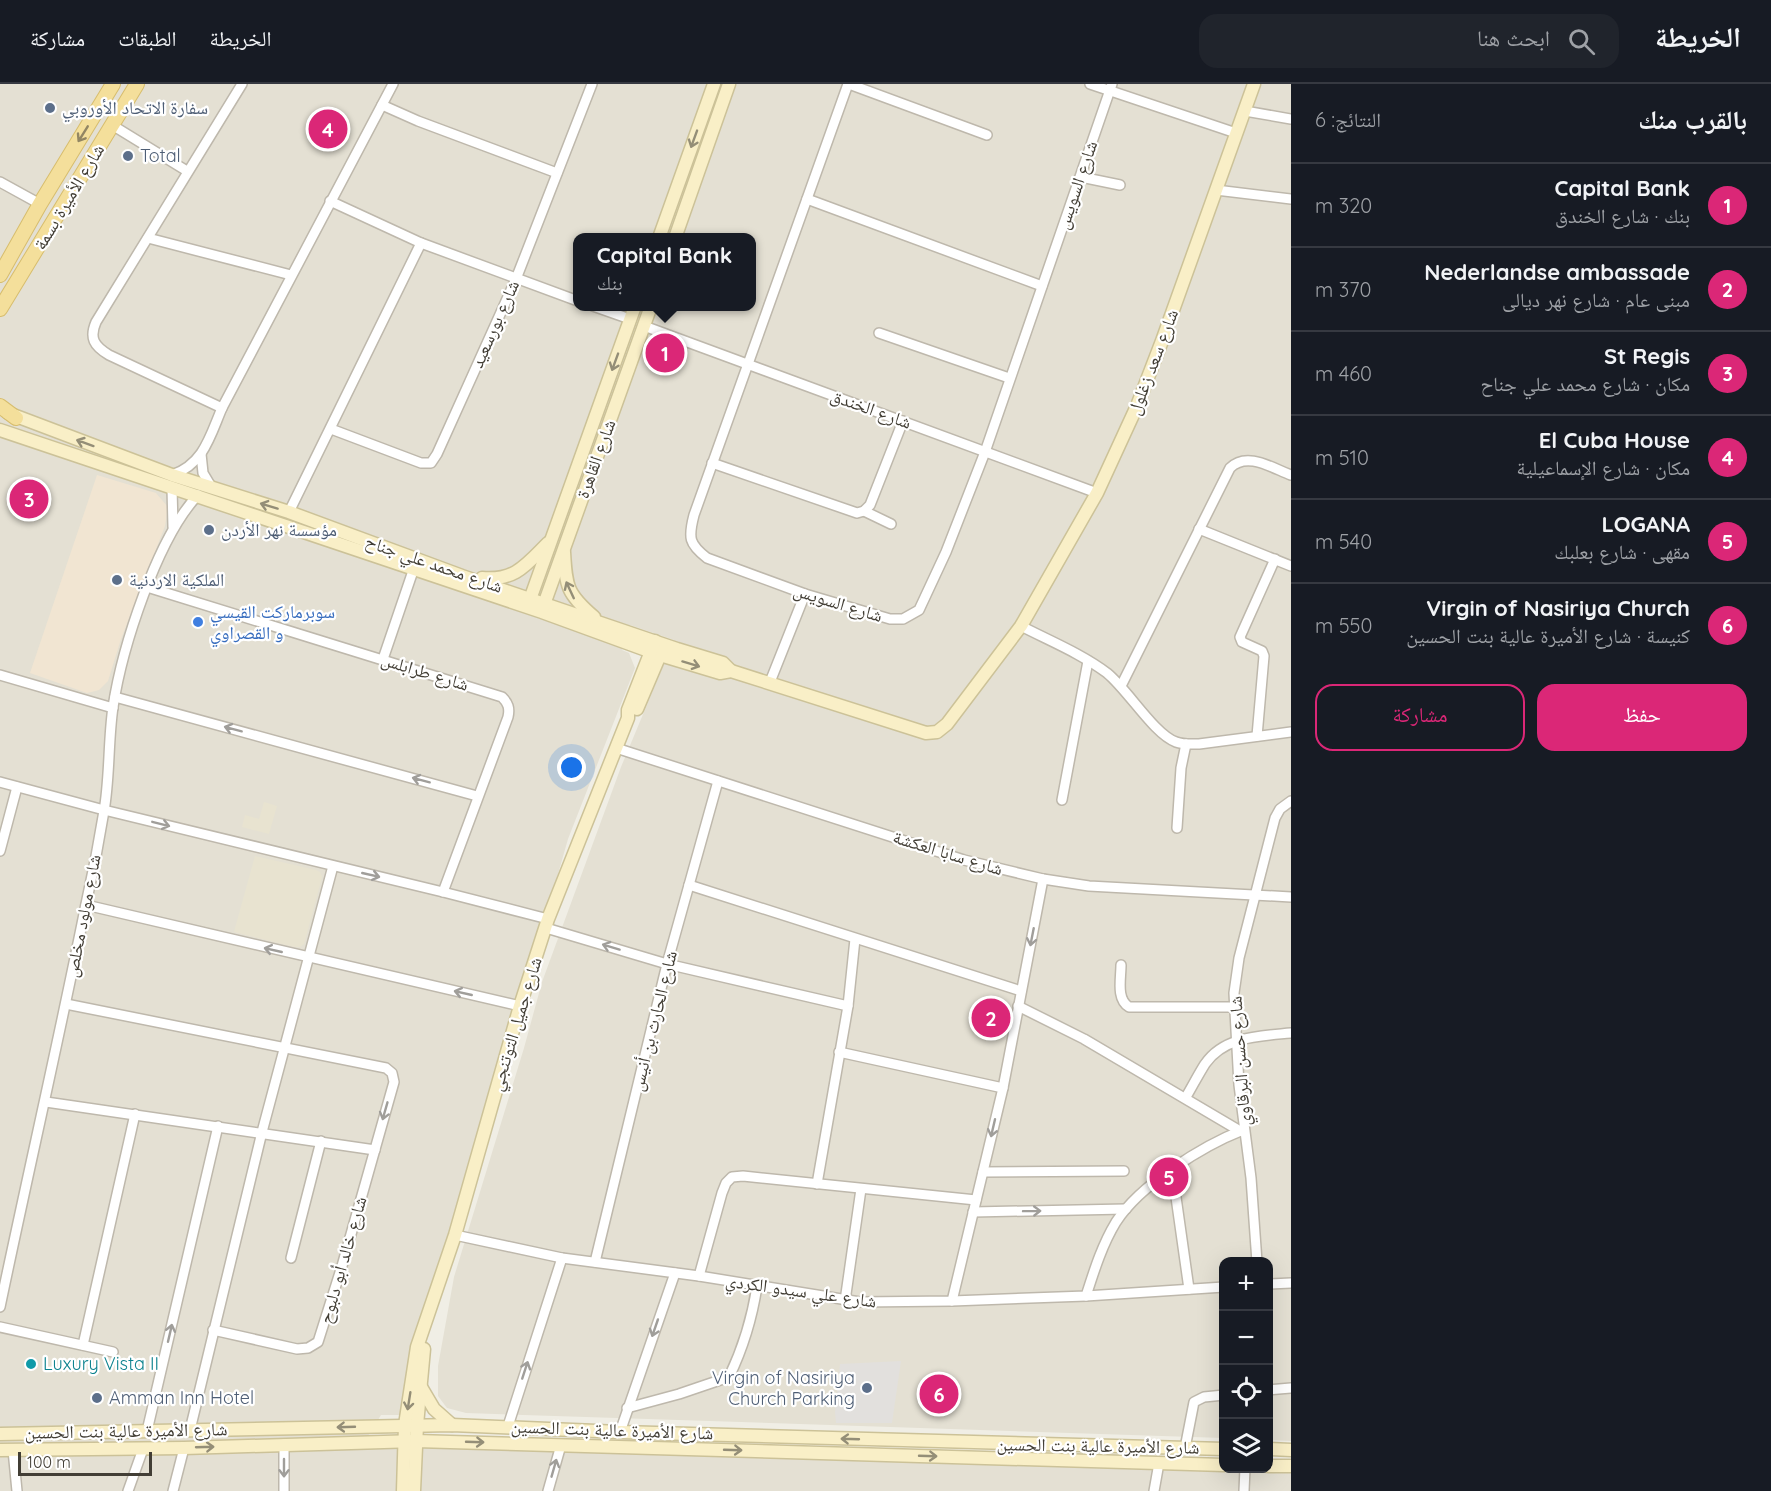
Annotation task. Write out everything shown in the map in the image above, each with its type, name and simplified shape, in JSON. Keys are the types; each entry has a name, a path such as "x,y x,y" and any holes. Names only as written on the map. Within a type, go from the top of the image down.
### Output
{"main road":[{"name":"شارع الأميرة بسمة","path":"0,275 113,84"},
{"name":"شارع الأميرة بسمة","path":"0,309 137,84"},
{"path":"660,233 714,84"},
{"path":"676,233 729,84"},
{"name":"شارع سعد زغلول","path":"1021,626 1097,494 1137,406 1254,84"},
{"name":"شارع القاهرة","path":"529,602 633,311"},
{"name":"شارع القاهرة","path":"543,607 649,311"},
{"path":"0,408 16,418"},
{"name":"شارع محمد علي جناح","path":"16,418 172,482 198,495 414,568 529,602"},
{"name":"شارع محمد علي جناح","path":"0,430 172,482 212,489 289,512 658,648 723,663 731,671 926,734 936,732 947,724 1021,626"},
{"path":"462,576 490,578 510,575 525,566 549,542"},
{"path":"564,546 566,581 571,594 578,603 600,621"},
{"name":"شارع محمد علي جناح","path":"543,607 600,621 658,648"},
{"name":"شارع جميل التوتنجي","path":"411,1425 417,1347 455,1235 520,1006 547,924 628,718 634,715 658,648"},
{"name":"شارع جميل التوتنجي","path":"411,1425 422,1387 424,1347 421,1337"},
{"path":"422,1387 434,1409 452,1425"},
{"path":"403,1491 411,1425"},
{"name":"شارع الأميرة عالية بنت الحسين","path":"0,1434 452,1425 1219,1449"},
{"path":"410,1441 414,1491"},
{"name":"شارع الأميرة عالية بنت الحسين","path":"0,1450 143,1449 410,1441 1219,1465"},
{"path":"1273,1449 1291,1450"},
{"path":"1273,1466 1291,1466"}],"street":[{"path":"222,408 109,355 94,344 93,330 187,171 242,84"},
{"path":"172,482 194,464 201,454 222,408 291,275 393,84"},
{"name":"شارع بورسعيد","path":"331,429 421,463 431,463 516,279 592,84"},
{"path":"848,84 987,135"},
{"name":"شارع السويس","path":"848,84 690,530 695,549 707,558 805,594 890,619 903,619 913,615 919,610 930,590 985,452 1111,88"},
{"path":"1090,84 1111,88 1236,133"},
{"path":"382,105 438,129 557,173"},
{"path":"1245,111 1291,119"},
{"path":"112,125 187,171"},
{"path":"1081,177 1120,185"},
{"path":"0,182 40,204"},
{"path":"1216,190 1291,199"},
{"path":"807,199 1042,286"},
{"path":"330,201 421,243 573,299"},
{"path":"148,238 291,275"},
{"path":"289,512 421,243"},
{"path":"606,311 630,320"},
{"name":"شارع الخندق","path":"644,326 1097,494"},
{"path":"879,333 1009,378"},
{"path":"712,464 857,513 864,511 870,505 903,421"},
{"path":"201,454 203,473 212,489"},
{"path":"1121,686 1230,468 1237,461 1251,460 1291,475"},
{"name":"شارع مولود مخلص","path":"172,482 173,529"},
{"name":"شارع مولود مخلص","path":"0,1307 4,1268 46,1102 104,810 115,697 147,587 173,529 198,495"},
{"path":"864,511 891,524"},
{"path":"1199,529 1291,566"},
{"path":"1257,736 1264,656 1262,651 1240,641 1240,634 1275,559"},
{"path":"383,659 414,568"},
{"name":"شارع طرابلس","path":"147,587 502,697 507,702 508,717 443,892"},
{"path":"770,682 805,594"},
{"path":"1021,626 1088,661 1121,686 1170,739 1186,744 1291,732"},
{"path":"1062,800 1088,661"},
{"path":"0,675 113,708"},
{"path":"115,697 477,796"},
{"path":"1177,828 1181,768 1186,744"},
{"name":"شارع سابا العكشة","path":"616,747 964,860 1043,879 1089,886 1291,897"},
{"name":"شارع الحارث بن أنيس","path":"595,1262 667,964 718,781"},
{"path":"0,783 443,892 667,964 848,1006"},
{"path":"0,852 17,787"},
{"name":"شارع حسن البرقاوي","path":"1256,1257 1243,1130 1234,1007 1239,958 1275,818 1280,809 1291,801"},
{"path":"190,1430 261,1132 333,866"},
{"path":"952,1301 1002,1088 1043,879"},
{"path":"689,885 1021,991"},
{"path":"86,905 520,1006"},
{"path":"817,1184 848,1006 855,939"},
{"path":"1121,965 1121,998 1129,1007 1234,1007"},
{"name":"شارع خالد أبو دلبوح","path":"66,1004 386,1068 392,1073 394,1082 318,1342 308,1348 297,1349 213,1330"},
{"path":"1018,1006 1084,1039 1243,1130"},
{"path":"1186,1097 1211,1057 1224,1046 1236,1041 1291,1033"},
{"path":"839,1052 1002,1088"},
{"path":"46,1102 375,1150"},
{"path":"83,1345 135,1114"},
{"path":"147,1431 218,1126"},
{"path":"1086,1296 1104,1245 1126,1209 1172,1169 1243,1130"},
{"path":"291,1258 321,1141"},
{"path":"1172,1169 1189,1289"},
{"path":"983,1172 1124,1171"},
{"path":"699,1276 722,1193 726,1183 732,1177 743,1176 976,1200"},
{"path":"845,1301 861,1189"},
{"path":"973,1212 1126,1209"},
{"name":"شارع علي سيدو الكردي","path":"455,1235 562,1258 699,1276 845,1301 910,1303 1086,1296 1219,1287"},
{"path":"508,1426 562,1258"},
{"path":"620,1432 675,1273"},
{"path":"1273,1284 1291,1283"},
{"path":"627,1408 729,1377 753,1314 758,1286"},
{"path":"0,1327 113,1352"},
{"path":"1273,1390 1291,1388"},
{"path":"1185,1448 1194,1402 1204,1397 1219,1396"},
{"path":"284,1444 284,1491"},
{"path":"548,1491 561,1445"},
{"path":"173,1491 184,1448"},
{"path":"129,1491 143,1449"},
{"path":"13,1450 17,1491"},
{"path":"1154,1491 1159,1463"},
{"path":"1244,1491 1245,1473"}],"shaded area":[{"path":"0,84 1291,84 1291,1441 1273,1440 1273,1257 1219,1257 1219,1438 466,1413 447,1408 438,1396 438,1366 454,1277 542,982 621,767 674,640 630,625 622,650 629,653 635,668 568,839 405,1415 381,1415 363,1444 1219,1469 1219,1473 1291,1471 1291,1491 0,1491"},
{"path":"97,475 156,493 168,507 165,526 121,639 108,681 99,690 87,693 30,673"},
{"path":"264,802 277,806 269,834 242,827 245,815 259,819"},
{"path":"255,856 320,872 322,877 304,944 300,947 234,932"},
{"name":"Virgin of Nasiriya Church Parking","path":"901,1361 892,1423 836,1423 840,1364"}],"place":[{"name":"سفارة الاتحاد الأوروبي","path":"50,108"},
{"name":"El Cuba House","path":"328,129"},
{"name":"Total","path":"128,156"},
{"name":"Capital Bank","path":"665,353"},
{"name":"St Regis","path":"29,499"},
{"name":"مؤسسة نهر الأردن","path":"209,530"},
{"name":"الملكية الاردنية","path":"117,580"},
{"name":"سوبرماركت القيسي و القصراوي","path":"198,622"},
{"name":"Nederlandse ambassade","path":"991,1018"},
{"name":"LOGANA","path":"1169,1177"},
{"name":"Luxury Vista II","path":"31,1364"},
{"name":"Virgin of Nasiriya Church Parking","path":"867,1388"},
{"name":"Virgin of Nasiriya Church","path":"939,1394"},
{"name":"Amman Inn Hotel","path":"97,1398"}]}
